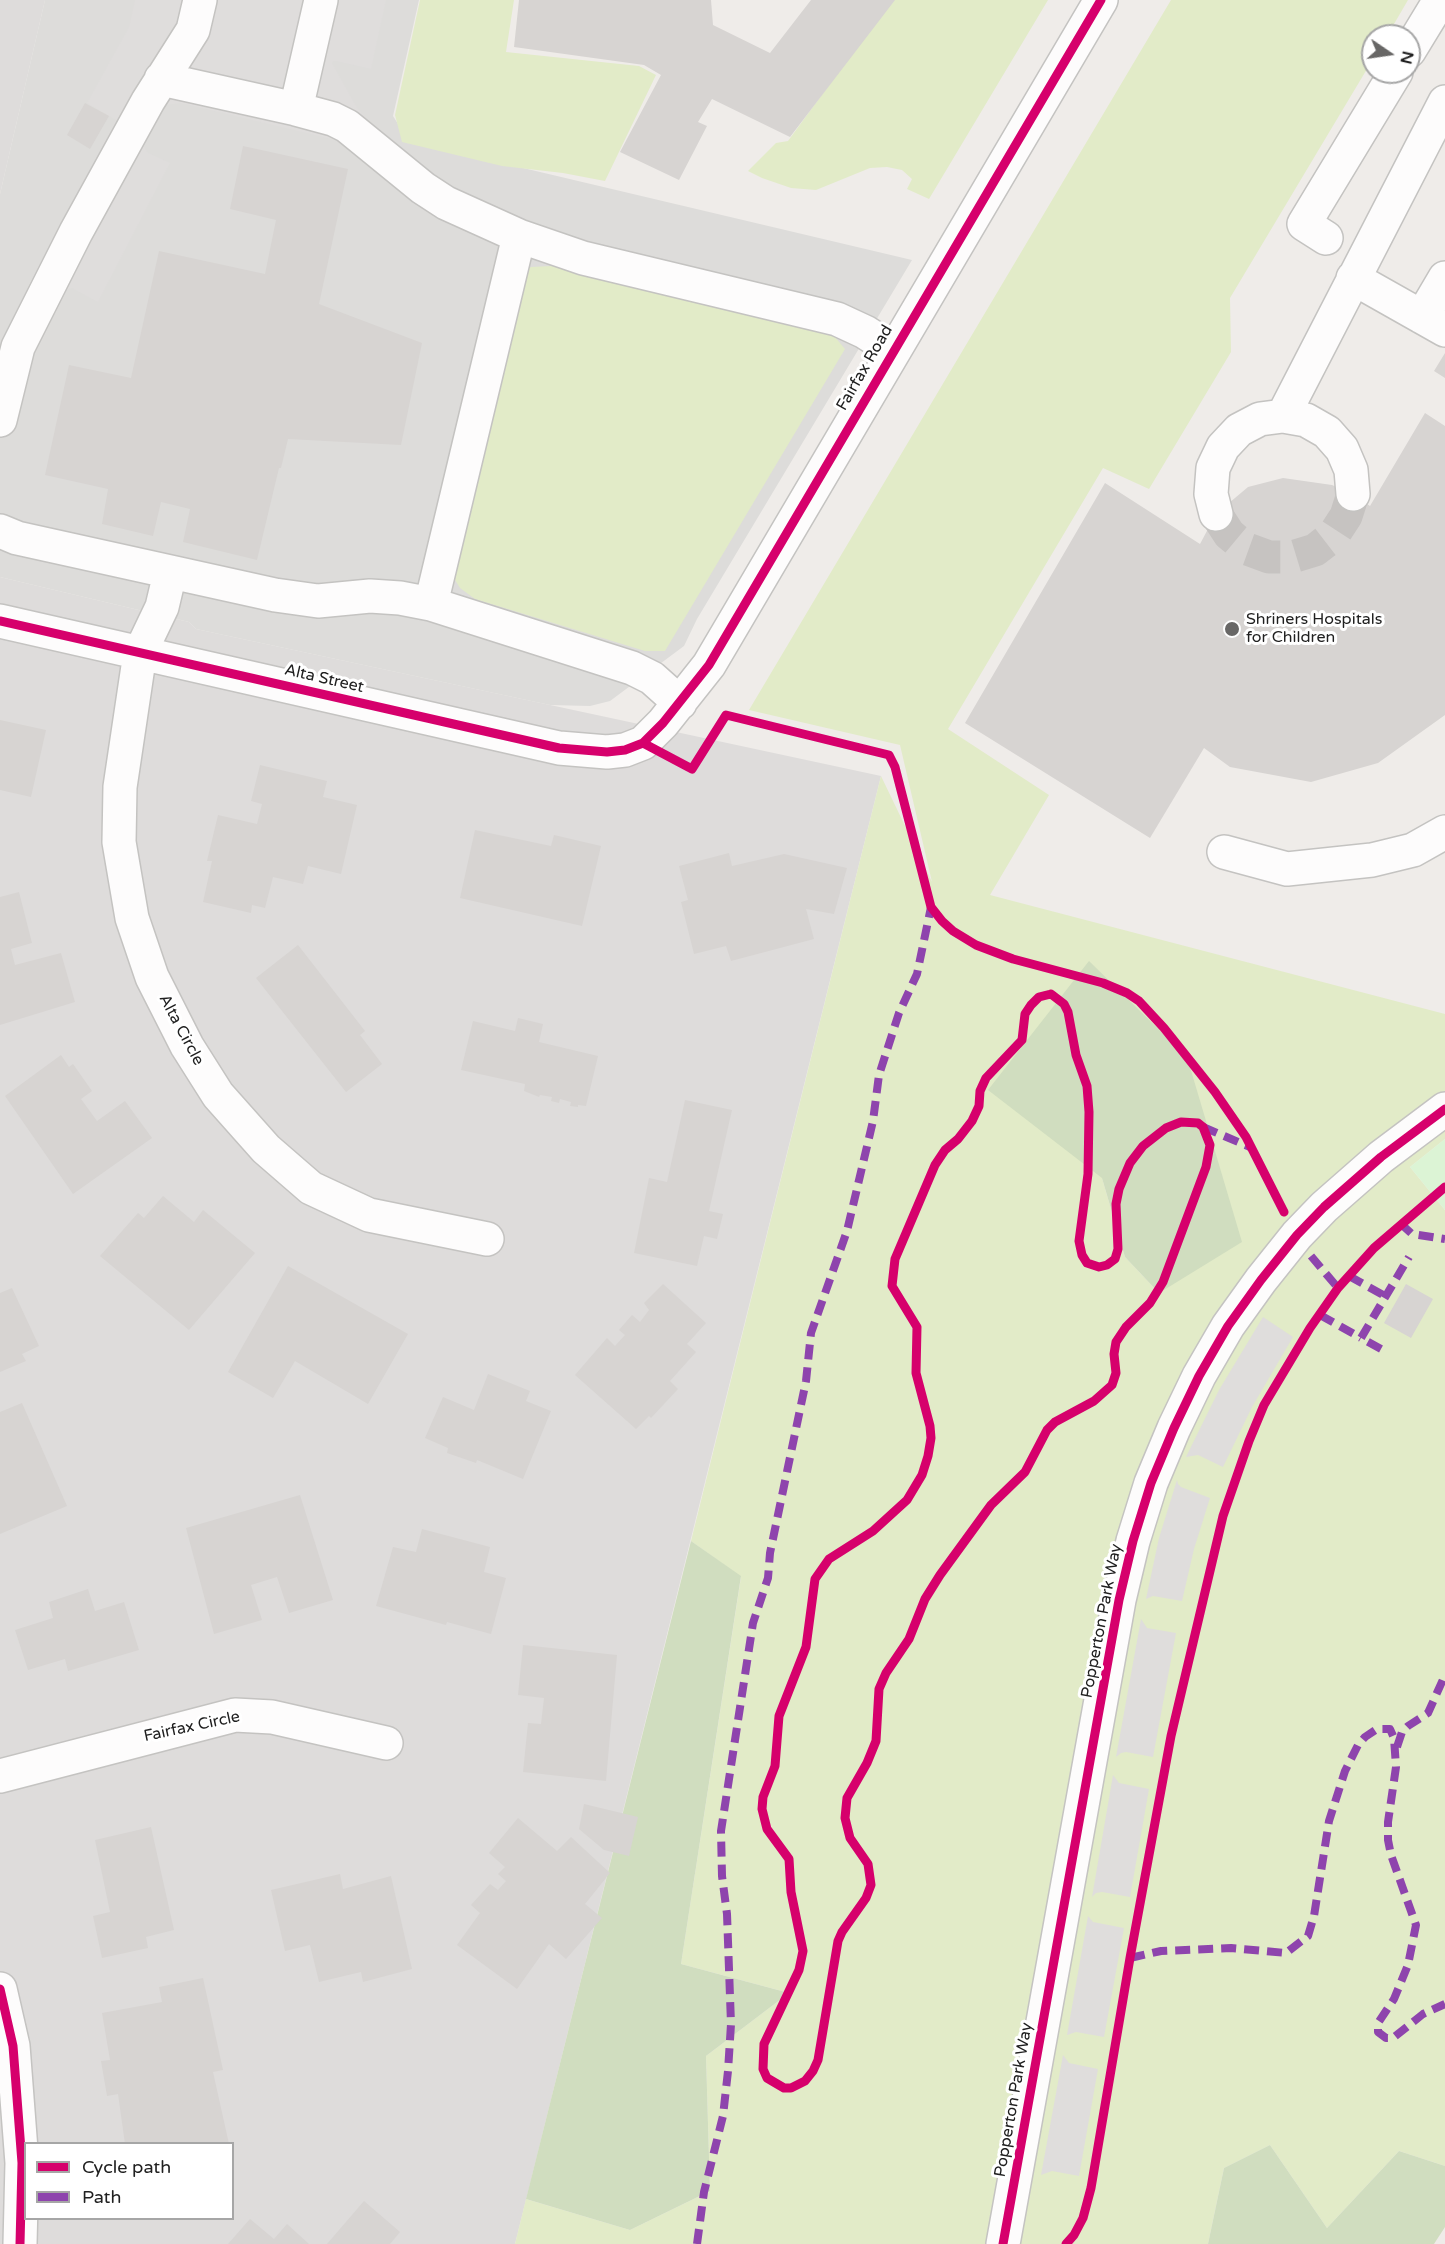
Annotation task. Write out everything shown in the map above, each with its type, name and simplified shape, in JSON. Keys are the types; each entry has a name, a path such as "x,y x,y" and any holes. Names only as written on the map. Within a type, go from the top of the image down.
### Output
{"street":[{"path":"0,420 18,347 76,232 161,80 193,30 200,0"},
{"path":"296,109 321,0"},
{"name":"Fairfax Road","path":"643,742 663,723 709,665 1101,0"},
{"path":"1421,31 1440,0"},
{"path":"161,80 333,119 347,126 438,198 519,236 583,258 837,319 866,332 893,350"},
{"path":"1326,238 1304,224 1389,84"},
{"path":"1283,416 1445,102"},
{"path":"430,604 519,236"},
{"path":"1353,278 1433,323 1445,278"},
{"path":"1216,514 1211,494 1213,468 1223,447 1239,430 1260,419 1283,416 1306,420 1327,432 1342,449 1351,470 1353,494"},
{"path":"0,531 17,538 170,573 298,599 318,601 370,596 400,598 430,604 632,668 652,678 680,703"},
{"name":"Alta Circle","path":"170,573 162,607 140,653 120,787 119,842 132,918 153,977 187,1046 218,1095 266,1149 311,1188 369,1215 487,1239"},
{"name":"Alta Street","path":"0,621 559,748 606,752 625,750 643,742"},
{"path":"1224,852 1287,869 1372,860 1413,850 1445,832"},
{"name":"Popperton Park Way","path":"1003,2244 1119,1600 1133,1541 1151,1483 1199,1376 1228,1326 1297,1235 1324,1207 1382,1157 1445,1109"},
{"name":"Fairfax Circle","path":"0,1776 234,1715 272,1717 386,1743"},
{"path":"0,1989 13,2046 18,2104 22,2163 20,2244"}],"shaded area":[{"path":"0,0 45,0 0,194"},
{"path":"45,0 419,0 393,116 409,141 912,260 697,619 684,646 610,701 590,706 550,705 196,629 189,622 0,577 0,194"},
{"path":"135,0 386,0 371,69 336,61 332,63 356,106 374,128 340,141 181,103 165,105 160,109 142,143 148,153 170,163 98,302 72,288 64,291 60,299 29,284 116,120 87,103 129,27"},
{"path":"0,577 189,622 196,629 881,776 515,2244 0,2244"},
{"path":"1263,1317 1293,1337 1252,1407 1223,1467 1198,1455 1186,1457 1219,1390"},
{"path":"1177,1480 1181,1487 1210,1498 1194,1549 1182,1601 1153,1596 1146,1599 1159,1538"},
{"path":"1141,1619 1147,1628 1176,1633 1153,1757 1126,1752 1116,1757"},
{"path":"1113,1775 1119,1783 1149,1789 1130,1897 1102,1892 1092,1897"},
{"path":"1088,1916 1093,1922 1124,1928 1104,2037 1076,2032 1067,2035"},
{"path":"1063,2055 1069,2063 1098,2069 1079,2176 1052,2171 1041,2175"}],"green space":[{"path":"420,0 514,0 506,52 639,66 656,75 605,181 563,173 502,166 402,142 395,115"},
{"path":"891,0 1048,0 929,199 907,189 912,179 902,170 887,167 870,168 816,190 791,188 748,171 776,143 788,141"},
{"path":"1171,0 1408,0 1394,24 1361,24 1361,79 1230,298 1231,352 1149,489 1103,468 948,729 1049,795 990,895 1445,1014 1445,1139 1410,1167 1445,1210 1445,2166 1399,2151 1327,2228 1270,2145 1224,2168 1208,2244 515,2244 526,2199 630,2230 710,2191 706,2056 789,1993 681,1964 741,1577 691,1541 881,776 932,882 900,745 749,710","holes":["1102,1178 1159,1293 1125,1257"]},
{"path":"552,266 822,333 835,337 845,349 665,651 645,651 475,599 460,588 452,575 524,272 531,267"},
{"path":"1089,961 1187,1057 1242,1242 1159,1293 1125,1257 1102,1178 988,1090"},
{"path":"1445,1139 1445,1210 1410,1167"},
{"path":"691,1541 741,1576 681,1964 789,1993 706,2056 710,2191 630,2230 526,2199"},
{"path":"1270,2145 1327,2228 1399,2151 1445,2166 1445,2227 1434,2244 1208,2244 1224,2168"}],"building":[{"path":"519,0 711,0 713,25 770,53 811,0 895,0 790,137 712,99 698,122 707,126 679,180 620,152 661,75 644,65 514,47"},
{"path":"85,103 109,116 90,149 67,135"},
{"path":"243,146 348,169 319,304 422,343 401,445 288,439 257,560 183,542 190,509 161,502 153,536 102,524 108,489 45,475 69,365 131,378 159,251 265,274 276,220 230,209"},
{"path":"1445,353 1445,378 1434,371"},
{"name":"Shriners Hospitals for Children","path":"1425,413 1445,426 1445,715 1378,763 1311,782 1230,767 1204,748 1150,838 965,723 1105,483 1200,544 1216,514 1248,487 1283,478 1332,485 1353,494 1370,506"},
{"path":"0,720 46,730 31,797 0,790"},
{"path":"260,765 327,781 323,797 357,805 341,874 308,866 303,884 273,877 265,908 252,905 251,913 203,902 212,861 207,861 218,815 257,824 262,804 251,801"},
{"path":"475,830 551,846 554,835 601,846 582,926 460,898"},
{"path":"729,853 732,866 784,854 847,868 834,914 806,909 814,939 731,961 726,946 694,954 681,902 688,900 679,866"},
{"path":"19,892 32,943 11,949 15,965 61,953 75,1002 0,1025 0,897"},
{"path":"298,945 365,1031 360,1035 382,1064 346,1092 256,978"},
{"path":"518,1018 543,1024 539,1042 598,1056 586,1106 570,1106 571,1102 560,1099 559,1103 551,1101 552,1097 540,1095 539,1097 524,1091 525,1084 461,1070 473,1021 515,1031"},
{"path":"61,1055 69,1067 73,1064 92,1091 81,1099 97,1121 125,1101 152,1138 73,1194 5,1096"},
{"path":"685,1100 732,1110 709,1211 723,1214 717,1239 704,1236 697,1266 634,1253 649,1178 667,1182"},
{"path":"163,1196 194,1222 203,1210 255,1253 189,1330 100,1256 138,1213 144,1218"},
{"path":"288,1266 408,1334 368,1404 295,1361 273,1398 228,1372"},
{"path":"663,1284 706,1323 687,1344 696,1352 670,1381 678,1389 651,1418 649,1416 636,1429 575,1375 607,1338 615,1346 625,1335 619,1330 632,1315 640,1322 649,1310 644,1303"},
{"path":"1406,1284 1433,1299 1411,1338 1384,1323"},
{"path":"12,1288 39,1346 22,1354 26,1361 0,1372 0,1293"},
{"path":"488,1374 530,1391 526,1401 551,1411 523,1479 477,1460 476,1463 447,1453 448,1448 425,1438 443,1397 474,1410"},
{"path":"22,1403 67,1506 0,1534 0,1412"},
{"path":"300,1495 333,1600 289,1613 277,1577 251,1585 262,1620 214,1634 186,1528"},
{"path":"422,1529 490,1547 484,1572 506,1578 491,1634 447,1622 446,1625 376,1606 393,1547 416,1552"},
{"path":"88,1589 95,1611 124,1602 139,1650 68,1671 65,1659 28,1670 15,1630 53,1618 49,1602"},
{"path":"523,1645 617,1655 606,1781 523,1772 528,1723 541,1724 544,1698 518,1695"},
{"path":"584,1804 638,1817 629,1856 604,1850 579,1829"},
{"path":"518,1818 557,1851 571,1837 610,1873 585,1904 602,1918 566,1959 549,1944 517,1989 457,1945 480,1913 471,1905 490,1884 498,1890 506,1881 498,1874 505,1867 489,1853"},
{"path":"151,1827 174,1930 146,1937 148,1948 102,1958 93,1916 110,1912 95,1840"},
{"path":"340,1874 343,1889 391,1876 412,1969 363,1982 361,1972 319,1982 310,1945 285,1951 271,1890"},
{"path":"203,1978 223,2070 213,2072 229,2142 125,2142 118,2094 107,2096 101,2061 110,2060 102,2013 162,2002 159,1987"},
{"path":"364,2201 400,2232 390,2244 327,2244"},
{"path":"250,2219 274,2239 287,2224 309,2244 228,2244"}],"tunnel":[{"path":"1216,514 1229,534 1247,549 1269,557 1292,557 1315,550 1333,536 1346,516 1353,494"}],"marked path":[{"path":"697,2244 704,2192 723,2116 728,2071 731,2024 721,1831 753,1623 768,1578 770,1553 806,1381 811,1333 847,1231 873,1121 879,1075 899,1013 917,974 931,907"},
{"path":"1203,1127 1250,1147"},
{"path":"1400,1223 1412,1234 1445,1239"},
{"path":"1311,1256 1338,1288"},
{"path":"1381,1349 1361,1338 1409,1257"},
{"path":"1349,1276 1385,1296"},
{"path":"1320,1315 1361,1338"},
{"path":"1397,1747 1402,1732 1428,1713 1445,1675"},
{"path":"1130,1958 1161,1951 1231,1948 1286,1953 1308,1936 1314,1916 1329,1821 1345,1771 1358,1745 1365,1737 1377,1729 1390,1729 1394,1738 1396,1767 1388,1822 1388,1840 1391,1855 1416,1925 1408,1965 1394,1999 1378,2023 1378,2032 1386,2038 1393,2038 1423,2014 1445,2004"}],"cycle path":[{"path":"0,621 559,748 607,752 625,750 643,743 663,723 709,665 1101,0"},
{"path":"643,743 692,769 726,715 889,755 895,767 931,907 942,921 953,931 976,945 1013,959 1103,983 1139,1001 1164,1028 1215,1092 1246,1137 1284,1212"},
{"path":"1051,994 1064,1004 1068,1012 1076,1055 1087,1086 1088,1174 1079,1241 1082,1255 1087,1263 1099,1267 1115,1259 1118,1249 1116,1204 1119,1189 1130,1163 1143,1146 1166,1128 1181,1122 1198,1123 1203,1127 1210,1145 1206,1167 1163,1282 1150,1303 1126,1327 1116,1342 1114,1354 1116,1373 1112,1385 1094,1401 1055,1422 1047,1430 1025,1472 991,1505 940,1575 925,1599 909,1639 886,1673 879,1689 876,1741 867,1763 847,1798 845,1818 850,1838 868,1864 871,1885 866,1898 838,1941 818,2060 805,2081 791,2088 784,2088 767,2078 763,2069 764,2044 799,1970 803,1951 791,1892 789,1859 767,1829 762,1809 763,1797 775,1766 779,1716 806,1647 815,1579 829,1559 873,1531 907,1500 922,1475 928,1456 930,1426 916,1373 917,1327 892,1286 895,1259 935,1165 945,1150 958,1139 972,1121 979,1106 980,1091 986,1078 1022,1040 1025,1014 1031,1005 1039,997 1051,994"},
{"path":"1003,2244 1119,1600 1133,1541 1151,1483 1199,1376 1228,1326 1261,1280 1297,1235 1324,1207 1381,1157 1445,1109"},
{"path":"1066,2244 1083,2218 1091,2188 1171,1736 1223,1516 1249,1441 1264,1405 1310,1328 1338,1288 1374,1248 1445,1187"},
{"path":"0,1989 13,2046 22,2163 20,2244"}],"place":[{"name":"Shriners Hospitals for Children","path":"1232,629"}]}
